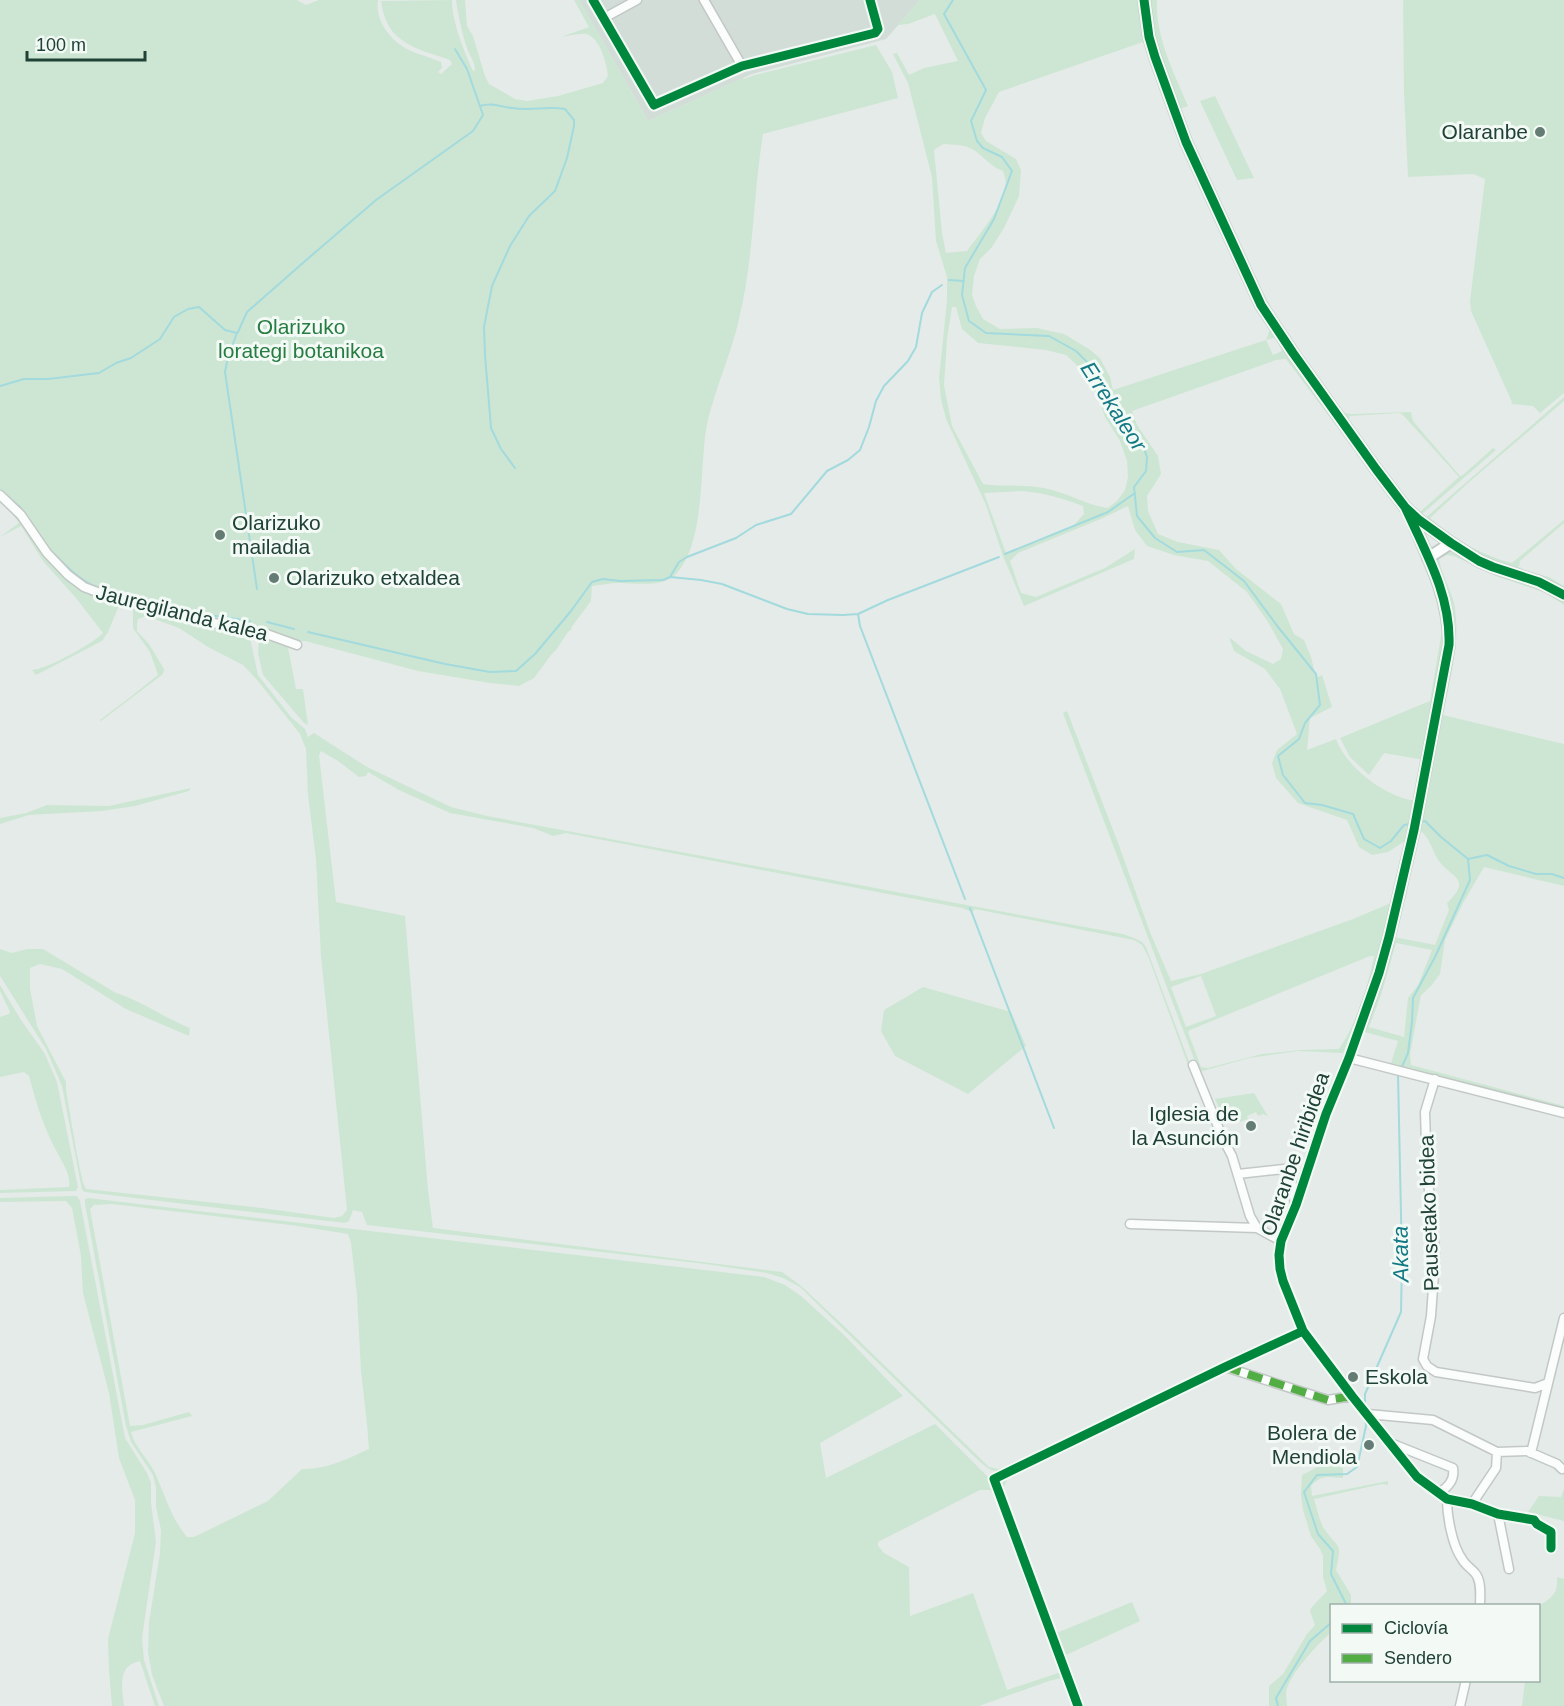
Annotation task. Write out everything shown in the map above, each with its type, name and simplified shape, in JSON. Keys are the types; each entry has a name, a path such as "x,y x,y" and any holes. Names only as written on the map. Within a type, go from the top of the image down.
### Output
{"street":[{"path":"593,0 654,105 742,66 871,35 878,28 870,0"},
{"path":"604,18 637,0"},
{"path":"704,0 742,66"},
{"path":"1144,0 1149,38 1174,114 1261,305 1293,353 1405,507 1438,581 1448,615 1449,645 1414,830 1379,973 1359,1027"},
{"name":"Jauregilanda kalea","path":"0,495 21,515 47,553 84,587 121,601 264,633 297,645"},
{"path":"1405,507 1431,530 1486,564 1539,582 1564,595"},
{"path":"1428,558 1450,543"},
{"name":"Olaranbe hiribidea","path":"1359,1027 1281,1241 1280,1269 1303,1331 1417,1477 1443,1496"},
{"path":"1349,1058 1564,1113"},
{"path":"1193,1065 1232,1156 1250,1216 1257,1228"},
{"name":"Pausetako bidea","path":"1435,1079 1425,1112 1427,1171 1435,1260 1431,1316 1423,1359 1427,1366 1436,1372 1535,1388 1548,1383"},
{"path":"1238,1174 1284,1168 1290,1174 1296,1205"},
{"path":"1130,1224 1257,1228 1281,1241"},
{"path":"1531,1453 1564,1318"},
{"path":"1078,1706 994,1479 1303,1331"},
{"path":"1225,1367 1328,1400 1352,1396"},
{"path":"1368,1414 1433,1420 1497,1452 1527,1451 1557,1464 1562,1469"},
{"path":"1391,1443 1453,1468 1454,1474 1450,1486 1443,1496 1462,1560 1477,1575 1480,1604"},
{"path":"1472,1504 1496,1468 1497,1452"},
{"path":"1443,1496 1498,1514 1534,1520 1551,1532 1551,1548"},
{"path":"1498,1514 1509,1569"},
{"path":"1460,1706 1466,1682"}],"shaded area":[{"path":"579,0 920,0 886,39 752,74 648,121"}],"green space":[{"name":"Olarizuko lorategi botanikoa","path":"0,0 297,0 306,5 319,0 378,0 379,15 390,36 409,50 441,62 442,68 438,72 441,74 452,64 450,60 404,42 389,26 381,1 452,0 456,27 473,71 475,70 474,65 464,39 456,1 465,0 467,26 473,36 489,84 515,99 527,101 558,96 603,83 608,76 602,52 591,36 583,34 561,37 589,27 574,0 579,0 648,121 743,78 876,45 892,72 898,98 763,134 744,296 736,332 707,424 697,524 686,560 676,574 657,583 616,583 592,586 591,601 572,629 534,678 519,686 418,671 305,641 287,642 296,689 303,689 308,725 263,675 258,653 259,637 246,633 250,638 258,675 291,717 305,729 308,737 314,733 367,767 451,807 487,816 1123,934 1142,942 1146,947 1193,1072 1191,1073 1148,956 1142,945 1134,940 975,909 972,912 962,908 566,833 553,836 533,828 450,813 399,790 368,772 366,776 359,777 321,751 319,755 336,902 405,916 433,1228 782,1272 800,1285 844,1326 989,1467 998,1469 1006,1467 1133,1407 1003,1471 996,1471 987,1467 978,1460 800,1287 767,1273 367,1225 362,1212 353,1210 349,1221 345,1223 82,1190 62,1086 46,1049 0,976 0,949 12,953 27,949 43,949 116,993 190,1028 189,1036 126,1009 62,969 40,964 30,968 30,989 37,1026 66,1082 77,1155 86,1189 334,1218 342,1216 347,1210 321,956 316,860 308,794 306,749 300,734 243,665 208,647 179,628 146,616 138,619 137,631 149,644 164,669 163,674 101,721 158,675 150,652 133,628 133,611 123,606 118,608 102,641 36,675 32,670 69,655 103,633 43,561 21,526 0,537 19,523 0,501"},
{"path":"920,0 1142,0 1150,49 1277,337 1266,340 1273,355 1282,351 1279,345 1281,343 1402,508 1441,599 1445,637 1424,760 1384,753 1369,775 1350,757 1340,738 1430,701 1443,624 1440,605 1396,505 1286,359 1276,360 1132,411 1137,425 1158,456 1161,474 1147,496 1148,511 1158,534 1178,542 1219,550 1236,569 1281,604 1294,634 1304,640 1316,678 1322,675 1332,707 1310,718 1307,750 1336,739 1349,760 1368,779 1392,794 1416,801 1382,954 1356,1026 1343,1053 1298,1051 1249,1058 1199,1072 1063,713 1067,711 1150,932 1171,981 1201,974 1391,903 1405,841 1388,852 1372,855 1359,847 1347,820 1298,803 1276,778 1272,763 1277,750 1297,734 1280,689 1265,669 1234,651 1229,637 1246,651 1273,664 1281,659 1283,649 1247,592 1208,561 1174,555 1147,546 1135,530 1128,506 1018,553 1010,561 1021,593 1036,597 1105,568 1135,549 1134,559 1024,606 1003,556 986,505 946,419 941,399 939,378 947,301 947,277 936,241 932,177 908,83 893,54 897,53 909,75 924,68 958,61 935,14 908,24 898,25","holes":["1143,42 1190,163 1255,305 1270,329 1266,340 1113,390 1110,377 1100,358 1089,349 1064,334 1037,328 1000,329 983,319 976,306 972,295 974,276 980,259 992,247 1004,228 1019,196 1021,170 1016,159 986,141 981,133 985,118 999,92","943,144 969,147 1004,173 1006,187 1003,197 967,251 946,253 934,150","952,307 956,307 962,329 978,343 1046,350 1066,355 1080,368 1097,395 1105,417 1120,441 1127,461 1128,477 1125,490 1108,508 1044,488 983,484 952,426 944,385","1022,491 1060,498 1083,506 1084,514 1074,525 1006,553 984,493","1370,956 1374,956 1361,1004 1339,1049 1262,1054 1208,1068 1201,1067 1188,1032","1201,976 1216,1016 1186,1027 1171,987"]},
{"path":"1148,0 1157,0 1162,41 1188,106 1177,110 1156,50"},
{"path":"1403,0 1564,0 1564,393 1540,413 1533,406 1511,404 1471,311 1470,301 1485,179 1473,174 1408,177"},
{"path":"1215,96 1254,178 1237,180 1200,101"},
{"path":"1187,128 1250,268 1273,311 1300,353 1344,413 1411,412 1413,421 1460,476 1493,448 1496,450 1421,515 1411,509 1271,315 1185,129","holes":["1400,413 1459,477 1417,512 1348,419 1350,416"]},
{"path":"1564,397 1564,401 1430,518 1468,545 1489,556 1512,563 1564,520 1564,523 1520,561 1519,567 1549,577 1564,586 1564,591 1487,562 1423,520"},
{"path":"1451,548 1536,585 1564,600 1564,605 1546,593 1496,576 1454,556 1447,555 1439,559 1454,602 1456,621 1454,662 1443,715 1564,744 1564,886 1484,867 1445,940 1440,974 1421,995 1410,1054 1411,1065 1564,1106 1564,1109 1391,1063 1398,1041 1361,1031 1394,937 1435,945 1449,910 1447,903 1455,895 1459,883 1439,861 1421,831 1418,832 1406,898 1403,898 1451,652 1433,561","holes":["1396,943 1432,950 1418,985 1408,998 1404,1037 1369,1027"]},
{"path":"191,788 189,791 135,806 102,811 29,815 0,824 0,818 26,813 47,805 109,806"},
{"path":"0,985 45,1054 57,1082 78,1187 76,1191 0,1193 0,1190 69,1187 69,1179 41,1117 29,1076 24,1072 0,1077 0,1017 10,1012 0,991"},
{"path":"923,987 1011,1012 1026,1046 968,1094 895,1056 881,1031 884,1010"},
{"path":"1254,1093 1268,1116 1263,1114 1258,1116 1256,1112 1240,1122 1234,1106 1219,1108 1215,1099"},
{"path":"77,1196 80,1201 125,1438 151,1483 156,1542 142,1638 144,1660 159,1706 155,1706 140,1661 130,1665 124,1673 122,1684 124,1706 112,1706 108,1639 135,1533 135,1500 119,1458 109,1393 83,1293 81,1256 72,1208 66,1201 0,1202 0,1198"},
{"path":"85,1199 764,1277 785,1285 801,1296 844,1335 903,1396 820,1443 826,1478 935,1424 990,1479 1076,1706 1073,1706 1065,1681 1061,1678 979,1706 164,1706 152,1675 148,1652 149,1622 160,1553 161,1530 156,1507 156,1488 153,1475 131,1442 126,1426","holes":["112,1204 348,1234 357,1295 361,1371 369,1449 328,1466 302,1469 268,1501 194,1537 187,1537 177,1522 155,1473 135,1443 131,1432 192,1416 189,1412 143,1425 130,1426 90,1209 94,1205","980,1490 990,1490 996,1499 1022,1575 1061,1672 1007,1690 973,1593 910,1616 909,1567 884,1553 878,1546 878,1542"]},
{"path":"1189,1387 1190,1390 1007,1480 1004,1487 1055,1632 1132,1602 1140,1621 1066,1655 1085,1706 1081,1706 999,1484 1001,1480"},
{"path":"1329,1464 1343,1468 1343,1478 1325,1477 1318,1480 1311,1486 1312,1496 1388,1481 1388,1485 1382,1484 1314,1499 1323,1527 1338,1546 1336,1570 1351,1595 1351,1604 1330,1604 1330,1633 1305,1659 1293,1676 1286,1692 1287,1706 1269,1706 1269,1686 1283,1674 1315,1625 1311,1608 1327,1591 1323,1577 1323,1556 1311,1536 1301,1495 1302,1475 1319,1466"},
{"path":"1564,1489 1564,1521 1528,1512 1539,1496 1561,1497"},
{"path":"1557,1577 1564,1579 1564,1706 1522,1706 1525,1682 1540,1682 1540,1605 1553,1595"}],"waterway":[{"name":"Errekaleor","path":"953,0 944,14 986,90 971,121 977,141 983,148 1002,157 1012,171 994,219 965,268 962,295 969,321 986,333 1049,336 1076,351 1095,370 1109,405 1123,427 1142,443 1147,457 1146,471 1134,487 1137,516 1155,538 1177,552 1204,550 1244,581 1316,674 1320,705 1305,723 1299,739 1278,756 1283,775 1305,803 1322,805 1353,814 1364,839 1380,848 1391,841 1404,825 1410,824"},
{"path":"238,332 247,312 376,200 473,131 483,115 467,69 455,49"},
{"path":"480,106 565,109 574,120 567,158 555,191 529,216 510,246 492,286 484,327 491,428 501,449 515,468"},
{"path":"949,280 964,281"},
{"path":"308,632 445,664 490,672 516,671 535,654 592,582 603,579 663,580 670,577 679,562 687,557 736,538 756,525 791,514 827,471 848,460 860,450 876,401 884,386 908,361 916,347 922,313 932,292 942,285"},
{"path":"0,386 24,379 48,379 99,373 116,363 131,358 160,339 174,317 188,309 199,307 225,330 237,333 225,372 257,589"},
{"path":"1005,554 1108,512 1135,493"},
{"path":"7,496 24,513"},
{"path":"49,549 77,575 96,587"},
{"path":"670,577 722,584 787,609 808,614 843,615 858,614 999,557"},
{"path":"115,594 181,611 250,621"},
{"path":"858,614 860,626 965,899"},
{"path":"267,622 294,629"},
{"name":"Errekaleor","path":"1419,822 1425,821 1468,859 1487,855 1509,866 1536,874 1552,874 1564,878"},
{"name":"Akata","path":"1401,1069 1408,1053 1413,998 1435,957 1470,880 1468,859"},
{"path":"970,908 1054,1128"},
{"name":"Akata","path":"1365,1409 1365,1394 1401,1312 1398,1074"},
{"name":"Akata","path":"1346,1604 1331,1574 1333,1551 1318,1534 1304,1492 1317,1475 1347,1474 1357,1467 1366,1426 1365,1417"},
{"name":"Akata","path":"1278,1706 1276,1698 1310,1641 1330,1624"}],"marked path":[{"path":"1226,1367 1328,1400 1352,1396"}],"cycle path":[{"path":"593,0 654,105 742,66 875,33 878,29 870,0"},
{"path":"1144,0 1149,37 1186,142 1261,305 1293,353 1376,469 1405,507 1419,520 1479,561 1539,582 1564,595"},
{"path":"1405,507 1441,591 1449,627 1449,645 1414,830 1389,937 1379,973 1349,1058 1326,1114 1296,1205 1281,1241 1280,1269 1303,1331 1417,1477 1447,1499 1472,1504 1498,1514 1534,1520 1551,1532 1551,1548"},
{"path":"1078,1706 994,1479 1303,1331"}],"place":[{"name":"Olaranbe","path":"1540,132"},
{"name":"Olarizuko mailadia","path":"220,535"},
{"name":"Olarizuko etxaldea","path":"274,578"},
{"name":"Iglesia de la Asunción","path":"1251,1126"},
{"name":"Eskola","path":"1353,1377"},
{"name":"Bolera de Mendiola","path":"1369,1445"}]}
